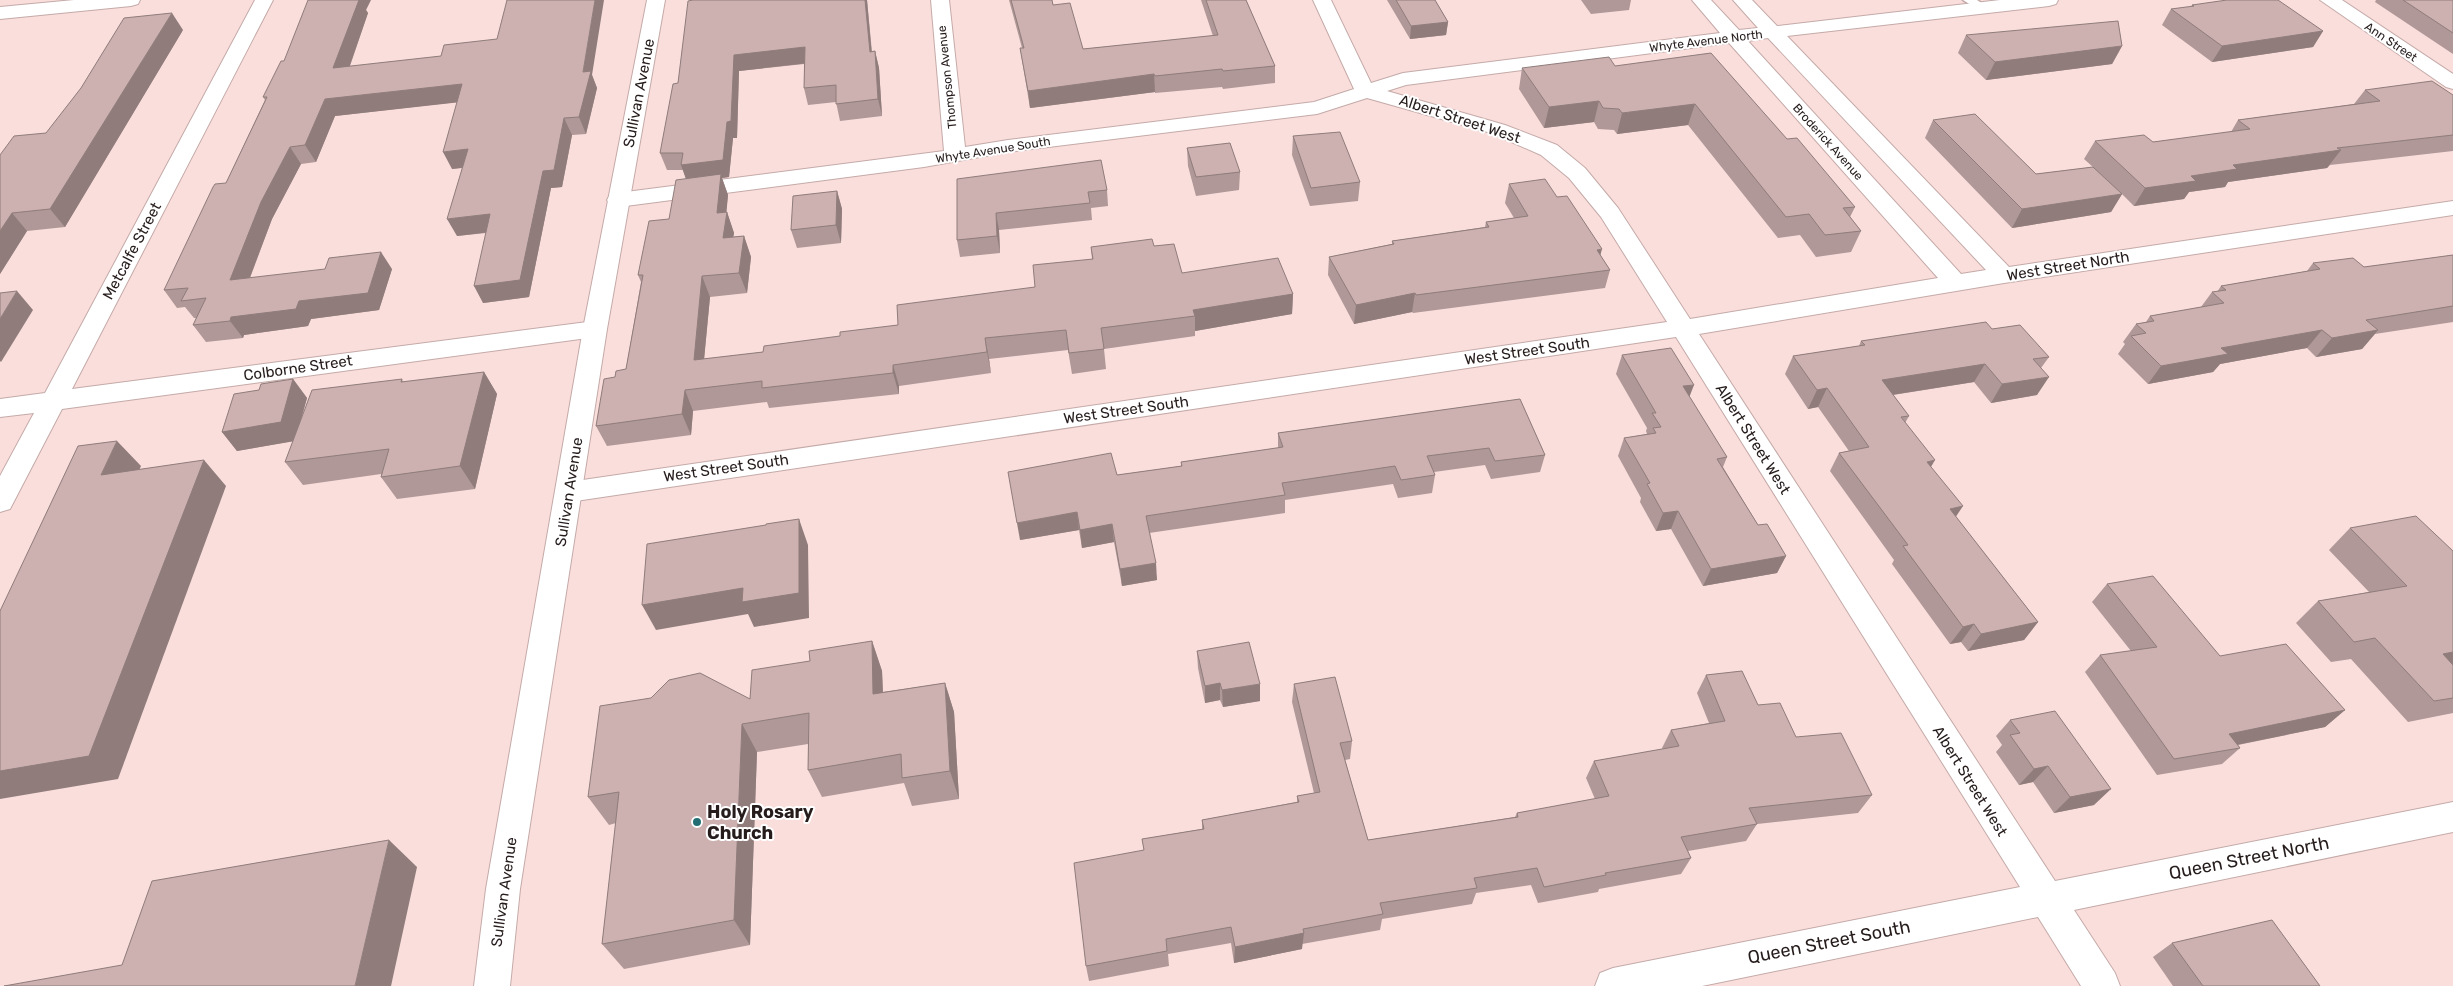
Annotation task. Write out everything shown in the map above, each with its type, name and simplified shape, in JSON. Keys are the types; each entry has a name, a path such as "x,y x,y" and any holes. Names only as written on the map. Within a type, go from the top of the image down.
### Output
{"street":[{"path":"0,13 131,0"},
{"name":"Metcalfe Street","path":"0,502 264,0"},
{"name":"Sullivan Avenue","path":"492,986 502,889 570,492 595,329 656,0"},
{"name":"Thompson Avenue","path":"940,0 956,154"},
{"path":"1322,0 1365,91"},
{"name":"Broderick Avenue","path":"1701,0 1956,283"},
{"path":"1742,0 2004,275"},
{"name":"Whyte Avenue North","path":"1365,91 1403,79 1976,4 2049,0"},
{"name":"Ann Street","path":"2329,0 2453,83"},
{"name":"Whyte Avenue South","path":"618,200 924,162 956,154 1317,108 1365,91"},
{"name":"Albert Street West","path":"1365,91 1498,129 1549,150 1577,173 1610,213 2102,986"},
{"name":"West Street North","path":"1683,328 2004,275 2453,208"},
{"name":"West Street South","path":"570,492 1683,328"},
{"name":"Colborne Street","path":"0,408 595,329"},
{"name":"Queen Street North","path":"2045,899 2453,817"},
{"name":"Queen Street South","path":"1614,986 2045,899"}],"building":[{"path":"308,0 359,0 333,68 441,56 444,45 497,39 507,0 595,0 583,72 591,71 579,117 564,118 554,170 543,171 520,280 474,286 490,214 447,219 468,149 443,152 462,84 325,99 305,145 290,147 261,202 230,280 325,269 329,258 381,252 368,293 299,301 296,309 231,317 230,321 193,325 206,298 181,301 188,288 164,290 213,187 215,184 226,183 267,97 263,97 281,61 284,61"},
{"path":"865,0 870,52 875,51 878,99 836,104 836,85 804,88 805,47 734,55 731,121 727,122 723,160 681,165 683,153 660,153 673,84 678,83 688,1"},
{"path":"1011,0 1052,0 1053,5 1070,3 1083,49 1218,35 1206,0 1246,0 1275,66 1155,76 1154,74 1028,91 1020,48 1024,48"},
{"path":"1396,0 1435,0 1448,22 1411,26"},
{"path":"2227,0 2278,0 2323,31 2222,46 2171,9"},
{"path":"2403,0 2453,0 2453,33"},
{"path":"172,13 50,209 12,213 0,231 0,155 14,136 46,133 81,88 124,18"},
{"path":"2118,21 2122,46 1995,62 1966,35"},
{"path":"1711,53 1787,139 1797,138 1855,207 1843,208 1861,231 1825,235 1809,214 1786,217 1695,104 1622,113 1619,109 1603,108 1599,101 1549,107 1522,68 1609,57 1615,66"},
{"path":"2432,81 2453,95 2453,135 2337,148 2341,150 2233,165 2237,169 2191,176 2196,181 2145,188 2095,141 2144,135 2153,142 2250,129 2238,120 2380,101 2365,90"},
{"path":"1975,114 2036,174 2093,167 2122,194 2022,209 1933,120"},
{"path":"1340,132 1360,182 1311,188 1293,136"},
{"path":"1230,143 1240,172 1196,177 1187,148"},
{"path":"1101,160 1107,190 1088,192 1090,203 996,213 997,236 957,240 957,179"},
{"path":"721,174 717,213 727,212 723,238 744,236 739,273 702,276 694,360 763,352 764,346 840,336 840,332 898,325 897,305 1035,287 1033,265 1093,259 1091,247 1152,239 1154,246 1174,244 1182,273 1278,258 1293,294 1193,310 1195,316 1101,328 1104,349 1069,353 1066,330 985,338 987,352 893,365 893,373 762,388 762,381 685,390 682,414 596,426 604,379 615,377 616,371 626,369 643,275 638,275 649,221 669,219 676,180"},
{"path":"1545,179 1557,197 1567,196 1602,249 1597,250 1610,270 1416,295 1415,293 1356,305 1329,257 1394,244 1392,241 1489,227 1486,222 1528,216 1509,184"},
{"path":"837,191 836,225 791,230 793,196"},
{"path":"2453,255 2453,306 2366,320 2378,330 2332,338 2322,330 2221,348 2228,354 2161,366 2131,336 2146,333 2136,324 2154,321 2150,316 2224,303 2212,292 2226,290 2221,286 2320,269 2313,263 2353,258 2364,267"},
{"path":"17,291 0,319 0,293"},
{"path":"1986,322 1992,329 2020,325 2049,357 2033,359 2049,377 2002,384 1985,364 1882,380 1909,416 1901,417 1935,460 1927,462 1963,506 1950,509 2038,622 1981,634 1974,624 1963,627 1903,546 1908,545 1839,453 1869,447 1827,388 1817,390 1793,356 1865,345 1861,341"},
{"path":"1671,348 1694,385 1683,386 1727,457 1717,459 1758,525 1767,524 1786,556 1711,569 1678,511 1663,513 1647,484 1650,483 1624,438 1656,433 1653,428 1661,427 1652,413 1656,413 1622,355"},
{"path":"484,372 460,466 381,477 389,449 285,462 312,390 402,379 401,382"},
{"path":"293,379 281,422 222,432 234,394 259,390 261,384"},
{"path":"1520,399 1545,455 1495,461 1489,448 1427,456 1435,475 1401,480 1395,466 1282,483 1285,495 1146,516 1156,563 1120,569 1112,524 1080,530 1077,512 1017,523 1008,472 1111,453 1117,475 1182,466 1181,462 1283,447 1278,433"},
{"path":"117,441 101,475 204,460 89,756 0,771 0,611 78,446"},
{"path":"2416,516 2453,551 2453,652 2443,654 2453,665 2453,698 2434,701 2375,638 2354,642 2318,601 2407,586 2350,528"},
{"path":"799,519 799,593 742,602 743,588 642,605 647,544"},
{"path":"2153,576 2220,656 2286,644 2345,710 2229,734 2240,748 2174,759 2100,655 2157,647 2107,584"},
{"name":"Holy Rosary Church","path":"872,641 873,694 945,683 950,771 902,778 901,754 808,770 809,713 742,724 734,920 602,944 619,792 588,797 600,706 651,698 669,680 700,673 750,699 752,670 810,661 809,651"},
{"path":"1249,642 1260,684 1222,690 1220,683 1205,686 1197,651"},
{"path":"1742,671 1758,705 1780,703 1796,737 1841,733 1872,795 1749,808 1757,824 1681,837 1691,858 1605,873 1606,875 1544,887 1537,868 1474,878 1477,888 1380,903 1383,914 1303,929 1304,933 1235,947 1231,927 1166,939 1167,951 1086,966 1074,863 1144,850 1142,839 1204,829 1202,820 1299,802 1297,796 1320,792 1294,684 1335,677 1352,741 1340,743 1368,840 1518,817 1517,813 1609,796 1594,761 1679,746 1671,730 1725,721 1706,675"},
{"path":"2055,711 2111,789 2070,797 2048,766 2034,769 2010,735 2020,733 2010,720"},
{"path":"389,840 355,986 4,986 122,965 152,881"},
{"path":"2272,920 2320,986 2203,986 2172,943"}],"place":[{"name":"Holy Rosary Church","path":"697,822"}]}
